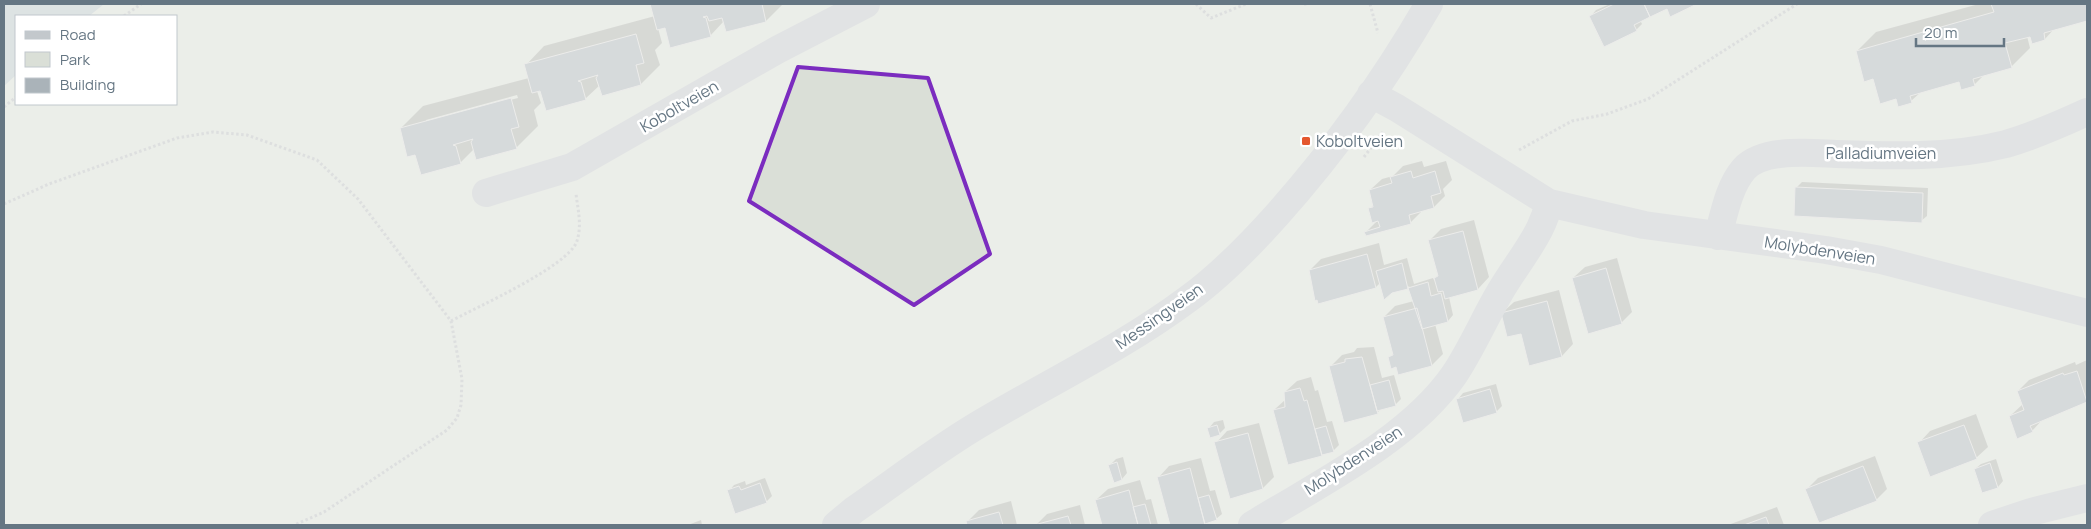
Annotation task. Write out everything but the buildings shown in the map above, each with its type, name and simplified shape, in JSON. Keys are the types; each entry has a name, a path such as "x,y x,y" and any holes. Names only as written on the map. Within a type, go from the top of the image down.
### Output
{"street":[{"name":"Koboltveien","path":"486,193 572,166 777,50 866,4"},
{"name":"Messingveien","path":"836,525 854,510 973,428 1125,341 1189,299 1248,247 1302,187 1400,52 1428,4"},
{"name":"Molybdenveien","path":"1371,94 1550,203 1644,225 1881,260 2087,314"},
{"name":"Palladiumveien","path":"1718,236 1730,193 1745,168 1770,155 1794,152 1908,156 1956,153 2005,144 2048,130 2087,112"},
{"name":"Molybdenveien","path":"1252,525 1373,450 1406,425 1430,403 1454,375 1477,337 1496,297 1540,229 1550,203"},
{"path":"1992,525 2031,512 2087,498"}],"path":[{"path":"125,15 141,4"},
{"path":"1196,4 1212,18 1246,4"},
{"path":"1370,4 1379,38"},
{"path":"1490,166 1572,122 1607,114 1648,99 1797,4"},
{"path":"4,107 15,98"},
{"path":"4,204 49,184 177,138 213,132 247,134 317,160 358,199 451,322 462,379 460,405 457,418 447,430 324,512 294,525"},
{"path":"451,322 556,265 577,242 580,223 572,166"}],"highlighted area":[{"path":"798,67 928,78 990,254 914,305 749,201"}],"green space":[{"path":"4,4 2087,4 2087,525 4,525"}],"shaded area":[{"path":"4,4 104,4 90,15 15,15 15,76 4,86"}],"place":[{"name":"Koboltveien","path":"1306,141"}]}
